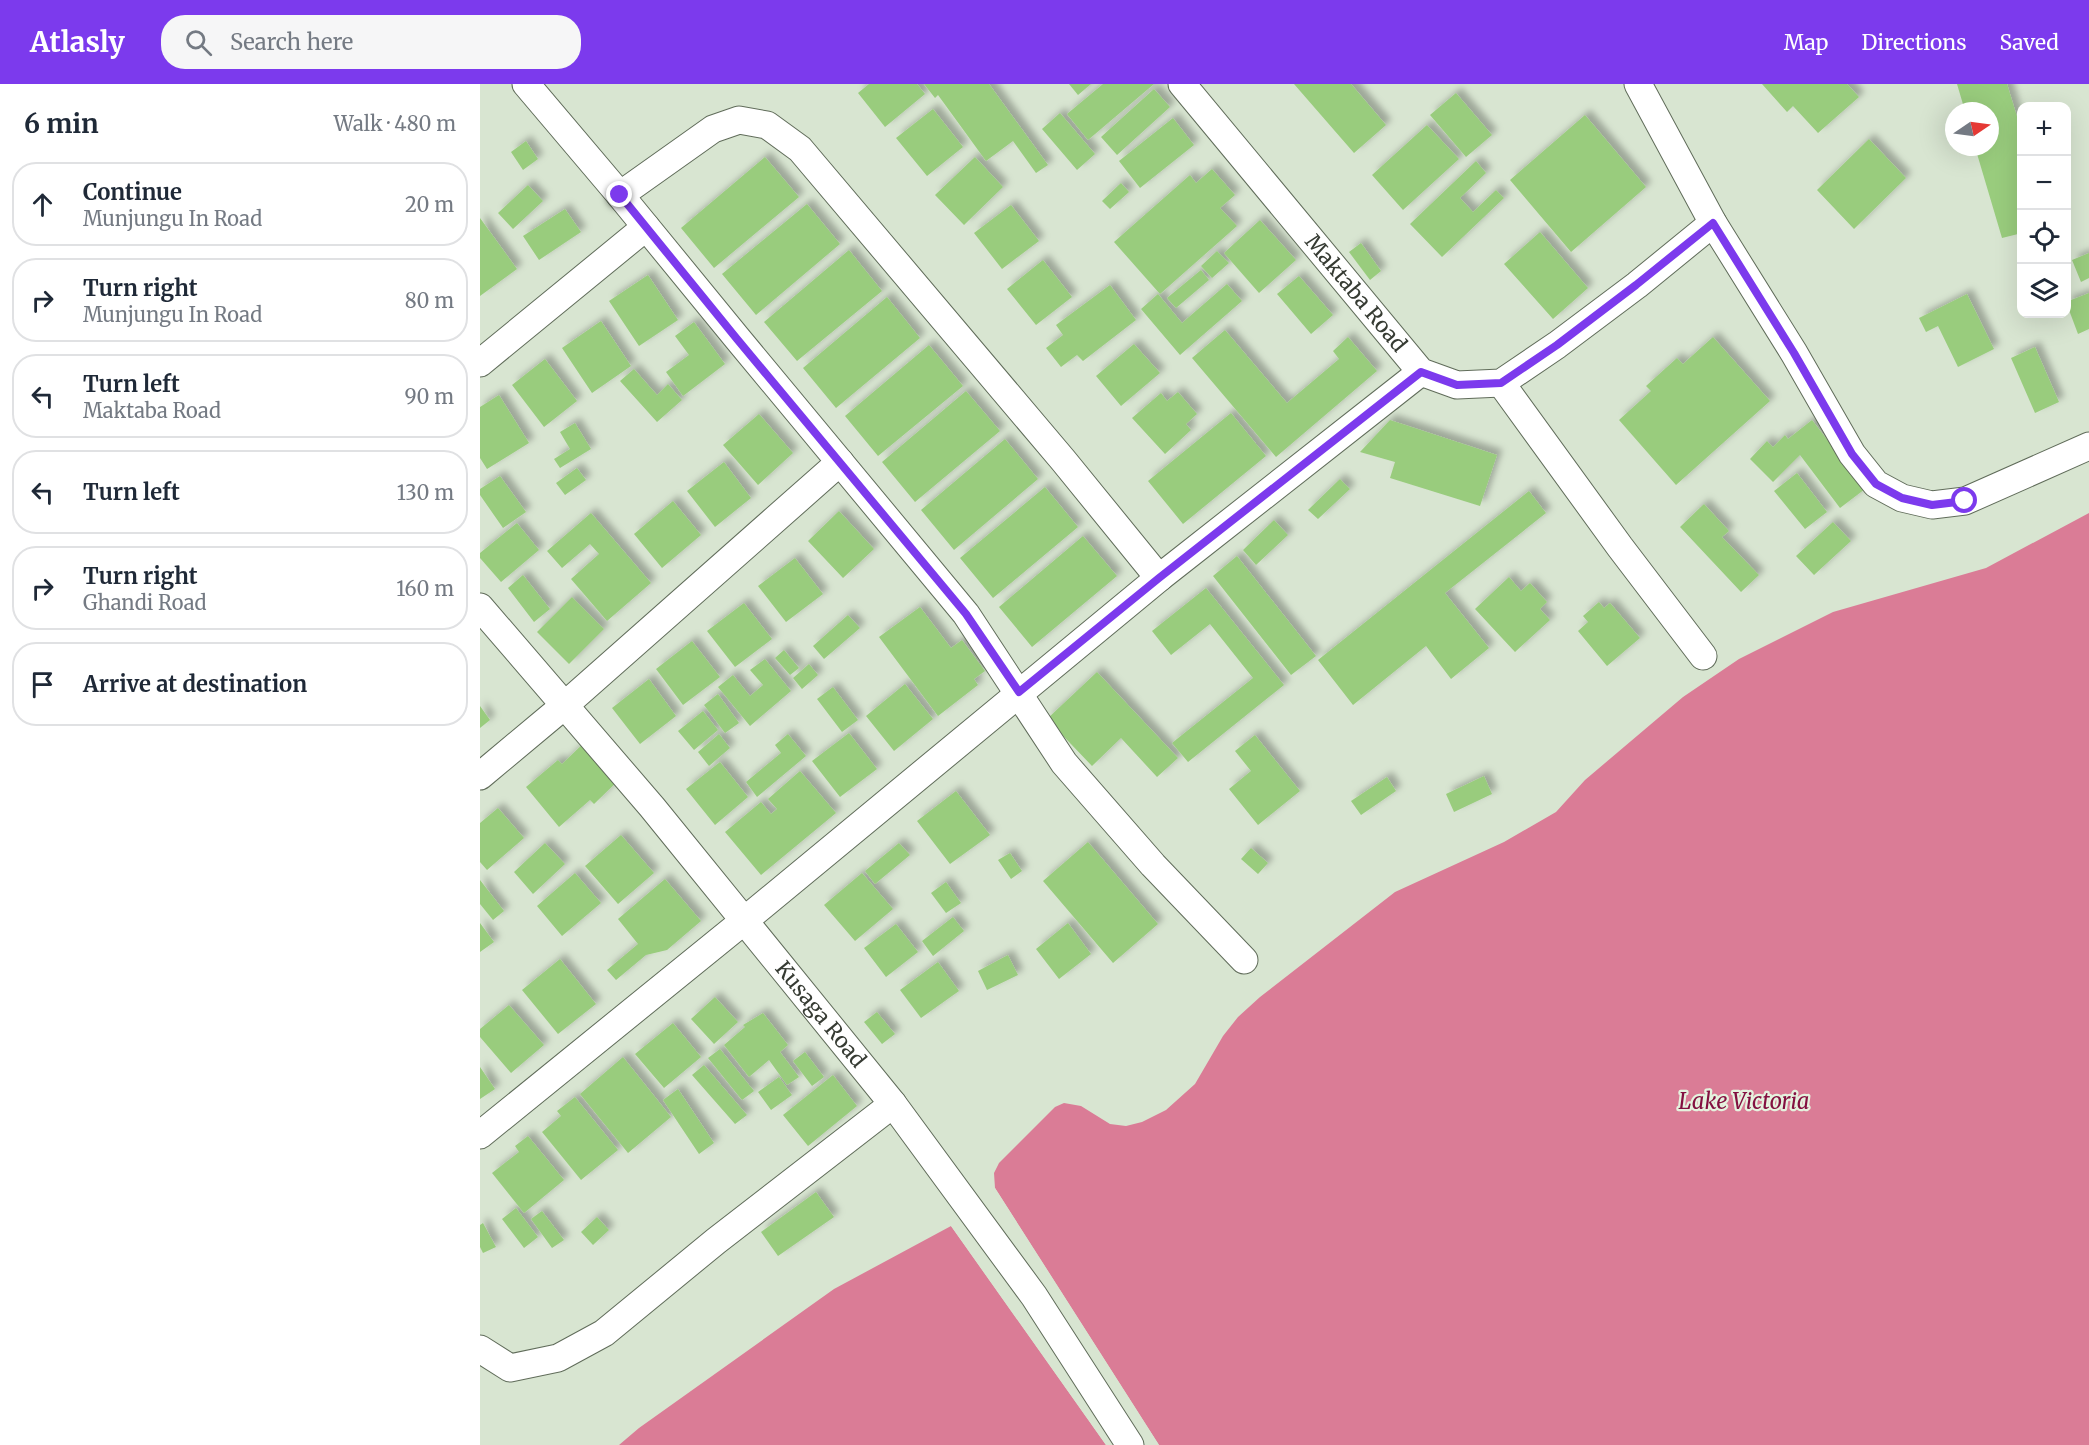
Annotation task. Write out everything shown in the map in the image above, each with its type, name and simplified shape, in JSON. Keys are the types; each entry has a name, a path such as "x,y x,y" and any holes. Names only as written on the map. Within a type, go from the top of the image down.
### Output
{"street":[{"path":"526,84 966,614 1078,780 1161,873 1244,960"},
{"name":"Maktaba Road","path":"1182,84 1421,372 1457,385 1501,383"},
{"path":"1638,84 1713,223 1794,353 1852,454 1876,484 1902,498 1932,505 1965,501 2089,446"},
{"path":"620,195 713,129 739,120 767,125 800,149 1159,578"},
{"path":"1703,656 1613,538 1501,383 1557,345 1713,223"},
{"path":"480,363 646,227"},
{"path":"480,1136 1159,578 1421,372"},
{"path":"480,776 565,705 840,462"},
{"name":"Kusaga Road","path":"480,607 652,807 893,1104 1034,1296 1130,1445"},
{"path":"480,1349 510,1368 558,1358 604,1333 716,1241 893,1104"}],"water":[{"name":"Lake Victoria","path":"2089,513 2089,1445 1159,1445 995,1188 994,1173 999,1163 1055,1107 1064,1103 1081,1106 1110,1124 1126,1126 1142,1122 1166,1110 1195,1084 1223,1036 1238,1017 1260,997 1395,892 1504,842 1556,812 1585,780 1683,697 1739,659 1833,612 1986,568"},
{"path":"951,1226 1106,1445 619,1445 639,1428 834,1289"}],"pier":[{"path":"995,1188 1159,1445 1156,1445 993,1190"},
{"path":"953,1224 1109,1445 1106,1445 951,1226"}],"building":[{"path":"869,84 917,84 925,94 885,127 858,93"},
{"path":"924,84 989,84 1048,165 1036,173 1013,141 986,161 938,95 935,98"},
{"path":"1069,84 1091,84 1078,95"},
{"path":"1103,84 1154,84 1088,140 1067,114"},
{"path":"1294,84 1351,84 1386,125 1354,153"},
{"path":"1762,84 1847,84 1859,97 1818,133 1793,106 1787,112"},
{"path":"1957,84 2007,84 2017,117 2017,234 2002,238 1978,156 1999,156 1999,102 1962,102"},
{"path":"1154,89 1170,107 1117,155 1101,137"},
{"path":"1456,93 1492,135 1466,157 1430,115"},
{"path":"933,109 963,147 927,176 896,138"},
{"path":"1060,113 1095,154 1077,170 1042,129"},
{"path":"1585,115 1646,187 1571,252 1510,180"},
{"path":"1173,118 1194,145 1140,188 1119,161"},
{"path":"1427,125 1459,159 1403,210 1372,175"},
{"path":"1869,139 1906,178 1854,229 1817,190"},
{"path":"526,141 538,159 523,170 511,152"},
{"path":"765,157 799,197 714,268 681,228"},
{"path":"975,157 1003,187 964,225 935,195"},
{"path":"1476,161 1486,173 1460,198 1473,212 1496,190 1504,198 1442,257 1410,224"},
{"path":"1212,169 1235,195 1220,208 1237,226 1160,294 1114,242 1190,175 1196,183"},
{"path":"1121,183 1129,192 1110,209 1102,201"},
{"path":"528,185 543,201 513,229 498,213"},
{"path":"807,204 840,244 756,315 722,274"},
{"path":"1011,205 1039,241 1002,269 974,233"},
{"path":"565,209 581,232 539,260 523,236"},
{"path":"480,218 517,269 480,296"},
{"path":"1260,220 1296,260 1259,293 1224,253"},
{"path":"1540,232 1588,288 1553,319 1504,264"},
{"path":"1361,243 1381,271 1370,280 1349,252"},
{"path":"849,250 882,291 797,361 764,322"},
{"path":"1217,251 1229,263 1212,278 1201,266"},
{"path":"2089,253 2089,278 2081,282 2072,260"},
{"path":"1043,260 1072,297 1036,325 1007,289"},
{"path":"1201,270 1209,280 1176,308 1167,298"},
{"path":"648,275 678,320 639,346 609,301"},
{"path":"1299,276 1333,315 1311,334 1277,294"},
{"path":"1227,284 1242,301 1180,355 1141,309 1158,294 1182,323"},
{"path":"1110,285 1136,320 1083,361 1077,355 1061,367 1046,348 1063,335 1056,325"},
{"path":"2089,293 2089,329 2078,334 2071,315 2071,300"},
{"path":"1967,294 1994,349 1958,367 1938,326 1926,332 1919,318"},
{"path":"887,297 920,338 836,408 803,368"},
{"path":"601,321 631,366 592,393 562,348"},
{"path":"694,322 725,364 683,396 666,372 689,355 675,336"},
{"path":"1225,330 1287,403 1339,359 1333,351 1348,337 1377,371 1276,457 1192,358"},
{"path":"1713,337 1770,401 1676,485 1619,420 1651,391 1646,386 1677,358 1683,364"},
{"path":"1134,344 1160,373 1121,406 1096,376"},
{"path":"929,345 963,386 878,456 845,416"},
{"path":"2035,347 2059,402 2035,413 2011,358"},
{"path":"545,359 577,401 544,427 512,385"},
{"path":"634,369 657,395 668,384 682,400 657,422 620,381"},
{"path":"966,391 1000,431 915,502 882,462"},
{"path":"1178,392 1197,414 1186,424 1191,430 1165,454 1132,418 1161,393 1167,401"},
{"path":"499,395 529,443 487,469 480,458 480,407"},
{"path":"1231,413 1266,456 1183,524 1148,481"},
{"path":"759,414 793,453 758,485 723,445"},
{"path":"1390,420 1497,455 1480,506 1390,478 1395,462 1360,452"},
{"path":"1812,420 1865,489 1840,508 1800,455 1773,482 1750,459 1767,441 1773,447 1785,435 1788,439"},
{"path":"575,423 591,449 560,468 554,459 570,449 560,432"},
{"path":"1005,439 1038,479 954,550 921,510"},
{"path":"724,462 751,498 715,527 687,491"},
{"path":"577,468 586,480 565,495 556,483"},
{"path":"1797,473 1827,512 1805,529 1774,491"},
{"path":"500,476 526,512 503,528 480,495 480,489"},
{"path":"1340,479 1350,489 1318,519 1308,510"},
{"path":"1045,487 1078,527 993,598 960,558"},
{"path":"1529,491 1546,513 1445,593 1489,648 1451,679 1426,646 1353,705 1318,660"},
{"path":"673,501 701,535 662,568 634,534"},
{"path":"1704,504 1729,531 1722,537 1759,575 1741,592 1680,527"},
{"path":"839,511 874,549 843,578 808,541"},
{"path":"591,513 651,583 607,621 571,579 599,554 590,544 562,568 547,551"},
{"path":"1274,520 1288,535 1256,565 1243,550"},
{"path":"1833,522 1851,541 1814,575 1796,556"},
{"path":"517,523 539,550 501,582 480,558 480,553"},
{"path":"1083,536 1117,576 1032,647 999,607"},
{"path":"1237,556 1316,656 1291,675 1213,576"},
{"path":"795,558 823,594 786,622 758,586"},
{"path":"523,575 550,609 534,622 508,588"},
{"path":"1509,577 1521,591 1530,583 1547,602 1540,609 1550,620 1515,652 1475,609"},
{"path":"1206,588 1284,685 1188,762 1172,743 1253,678 1210,624 1171,655 1152,631"},
{"path":"572,597 604,629 569,664 537,632"},
{"path":"1599,602 1604,608 1610,603 1640,638 1607,666 1578,631 1588,622 1583,616"},
{"path":"744,603 772,639 735,667 707,631"},
{"path":"920,607 951,648 962,640 985,671 974,679 978,685 938,716 879,637"},
{"path":"848,615 860,628 824,659 813,646"},
{"path":"692,641 720,677 683,705 656,669"},
{"path":"784,650 799,668 790,675 775,658"},
{"path":"765,659 791,691 750,726 718,687 733,675 750,696 763,685 750,670"},
{"path":"809,664 818,675 802,689 793,678"},
{"path":"1097,672 1178,758 1157,777 1121,738 1092,766 1047,719"},
{"path":"649,679 676,716 640,744 612,708"},
{"path":"905,684 933,719 894,751 866,716"},
{"path":"833,687 858,720 842,732 817,699"},
{"path":"718,694 739,723 725,733 704,705"},
{"path":"480,706 490,720 480,728"},
{"path":"703,711 718,730 694,750 678,731"},
{"path":"849,733 877,769 840,797 812,761"},
{"path":"719,734 730,748 709,766 698,752"},
{"path":"788,734 806,756 757,797 746,782 781,753 775,745"},
{"path":"1255,735 1300,791 1258,825 1229,789 1251,771 1235,751"},
{"path":"588,739 623,776 594,804 590,800 559,827 526,787 558,760 562,764"},
{"path":"720,762 748,797 715,825 686,789"},
{"path":"800,771 836,813 761,875 725,832 761,802 771,814 777,809 768,799"},
{"path":"1484,776 1492,794 1454,812 1446,794"},
{"path":"1387,777 1396,791 1361,815 1351,801"},
{"path":"956,791 990,835 950,864 917,821"},
{"path":"498,808 524,838 487,870 480,862 480,823"},
{"path":"621,835 654,873 618,904 585,866"},
{"path":"1088,842 1158,924 1113,963 1043,881"},
{"path":"545,843 565,864 533,894 514,872"},
{"path":"899,843 910,855 875,884 865,871"},
{"path":"1251,848 1268,863 1258,874 1241,859"},
{"path":"1010,853 1022,871 1011,879 998,860"},
{"path":"575,873 601,903 562,936 537,906"},
{"path":"862,873 893,909 855,941 824,905"},
{"path":"665,879 701,921 667,950 646,955 616,980 607,970 638,944 618,919"},
{"path":"480,880 504,911 493,920 480,904"},
{"path":"946,882 961,903 946,913 931,893"},
{"path":"953,917 964,931 933,956 922,941"},
{"path":"480,923 494,942 480,952"},
{"path":"1068,923 1091,954 1059,979 1036,949"},
{"path":"896,924 918,952 886,977 864,948"},
{"path":"1008,955 1018,975 987,990 978,971"},
{"path":"560,959 596,1004 558,1034 522,990"},
{"path":"938,962 959,991 921,1018 900,990"},
{"path":"715,997 738,1022 714,1044 691,1019"},
{"path":"509,1005 544,1045 511,1073 480,1037 480,1029"},
{"path":"877,1012 895,1034 882,1044 864,1022"},
{"path":"763,1013 788,1045 780,1052 799,1077 787,1085 769,1060 749,1077 724,1045 745,1027 743,1025"},
{"path":"673,1023 701,1057 664,1088 635,1054"},
{"path":"720,1049 754,1091 742,1100 708,1058"},
{"path":"805,1052 824,1077 812,1086 793,1061"},
{"path":"623,1057 671,1117 628,1153 580,1094"},
{"path":"704,1065 747,1115 735,1124 692,1075"},
{"path":"480,1067 495,1089 480,1099"},
{"path":"833,1075 857,1106 808,1146 783,1115"},
{"path":"779,1077 792,1095 771,1110 758,1092"},
{"path":"678,1089 714,1143 699,1154 663,1100"},
{"path":"575,1097 618,1150 581,1180 542,1132 561,1116 557,1111"},
{"path":"528,1136 564,1180 524,1213 492,1173 519,1152 515,1146"},
{"path":"816,1192 834,1217 778,1256 761,1232"},
{"path":"516,1208 538,1237 524,1248 502,1219"},
{"path":"542,1211 564,1240 552,1248 531,1219"},
{"path":"597,1217 609,1230 593,1245 581,1232"},
{"path":"483,1223 496,1247 483,1253 480,1247 480,1225"}],"route":[{"path":"620,195 966,614 1019,692 1159,578 1421,372 1457,385 1501,383 1557,345 1713,223 1794,353 1852,454 1876,484 1902,498 1932,505 1965,501"}]}
